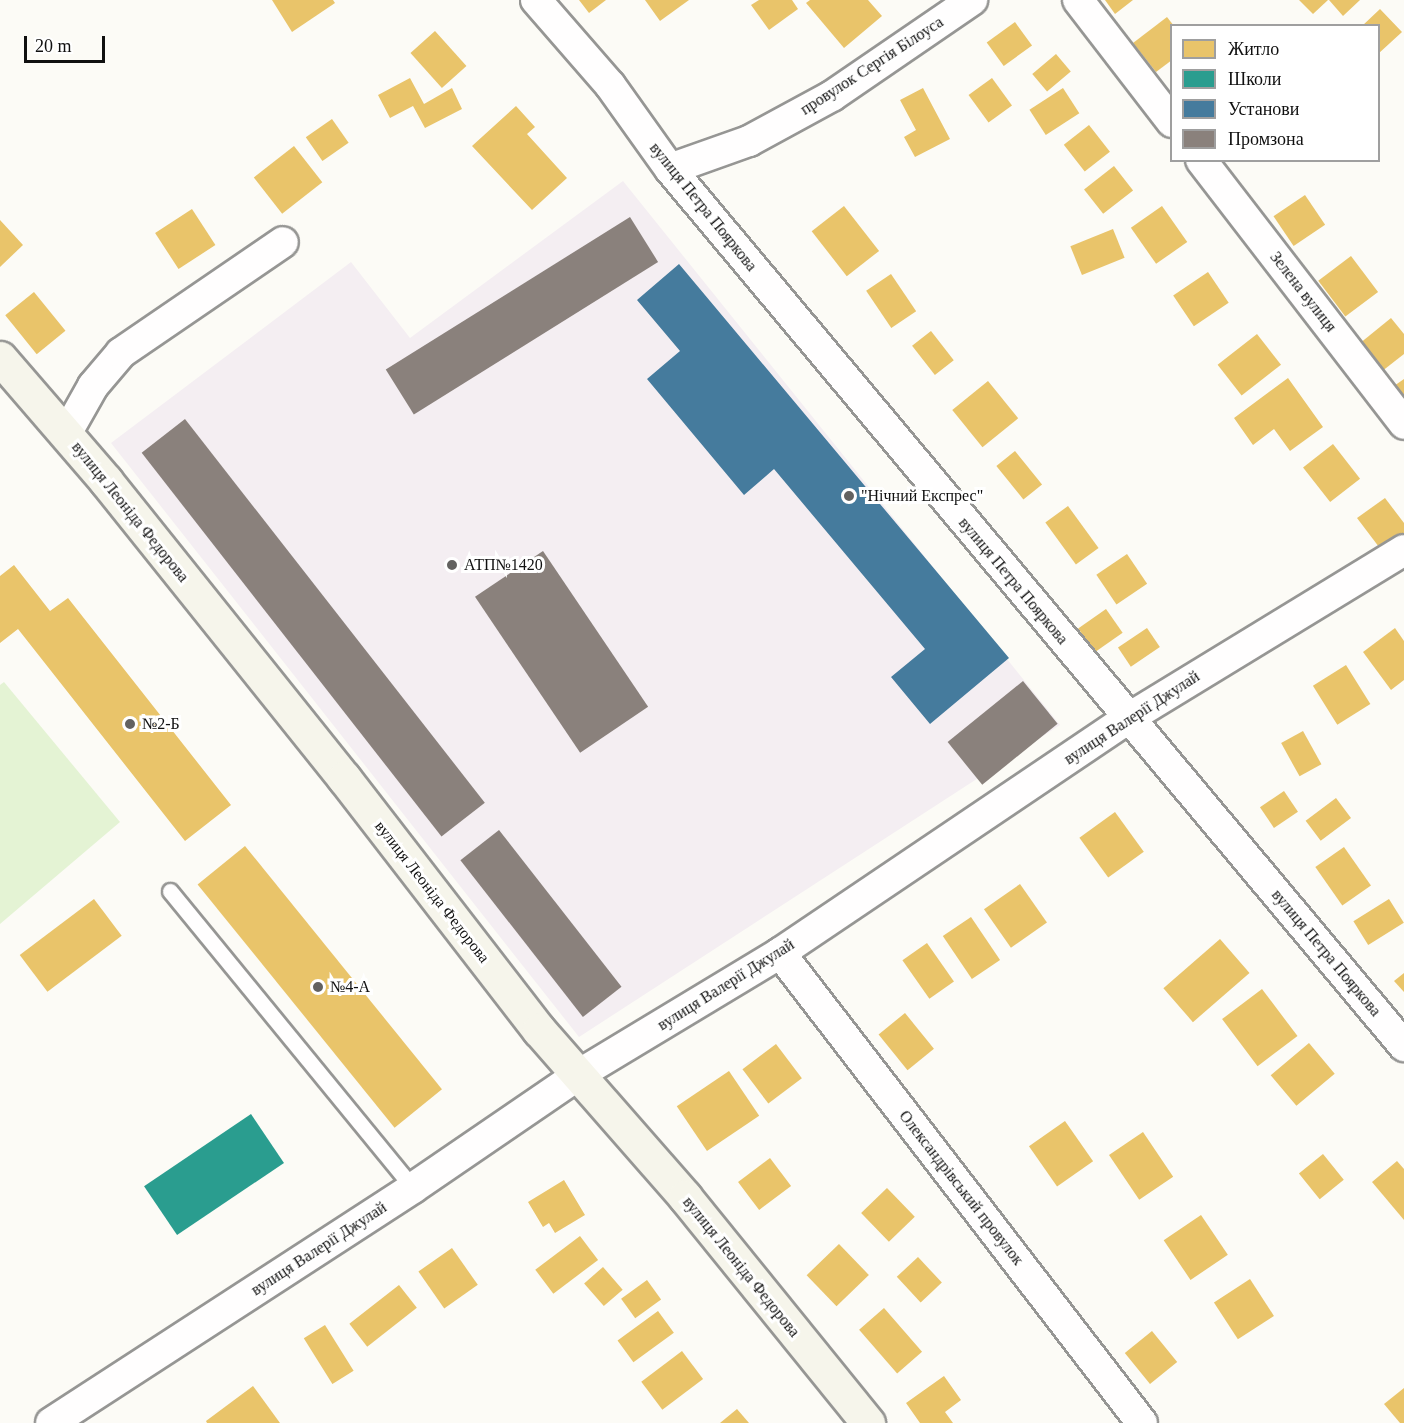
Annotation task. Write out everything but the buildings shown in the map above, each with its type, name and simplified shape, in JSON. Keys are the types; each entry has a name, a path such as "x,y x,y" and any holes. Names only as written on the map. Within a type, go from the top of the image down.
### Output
{"street":[{"name":"вулиця Петра Пояркова","path":"536,0 610,85 670,169 1404,1046"},
{"name":"провулок Сергія Білоуса","path":"670,169 749,141 832,96 972,0"},
{"path":"1078,0 1170,119"},
{"name":"Зелена вулиця","path":"1204,162 1404,424"},
{"path":"66,434 93,386 121,353 283,242"},
{"name":"вулиця Леоніда Федорова","path":"0,358 66,434 578,1075 685,1197 868,1423"},
{"name":"вулиця Валерії Джулай","path":"51,1423 413,1188 578,1075 780,953 1129,718 1404,550"},
{"name":"Олександрівський провулок","path":"780,953 1142,1423"}],"lane":[{"path":"170,891 413,1188"}],"shaded area":[{"path":"623,181 1060,725 579,1037 111,443 351,262 410,338"}],"green space":[{"path":"4,682 120,822 0,924 0,685"}],"place":[{"name":"\"Нічний Експрес\"","path":"849,496"},
{"name":"АТП№1420","path":"452,565"},
{"name":"№2-Б","path":"130,724"},
{"name":"№4-А","path":"318,987"}]}
